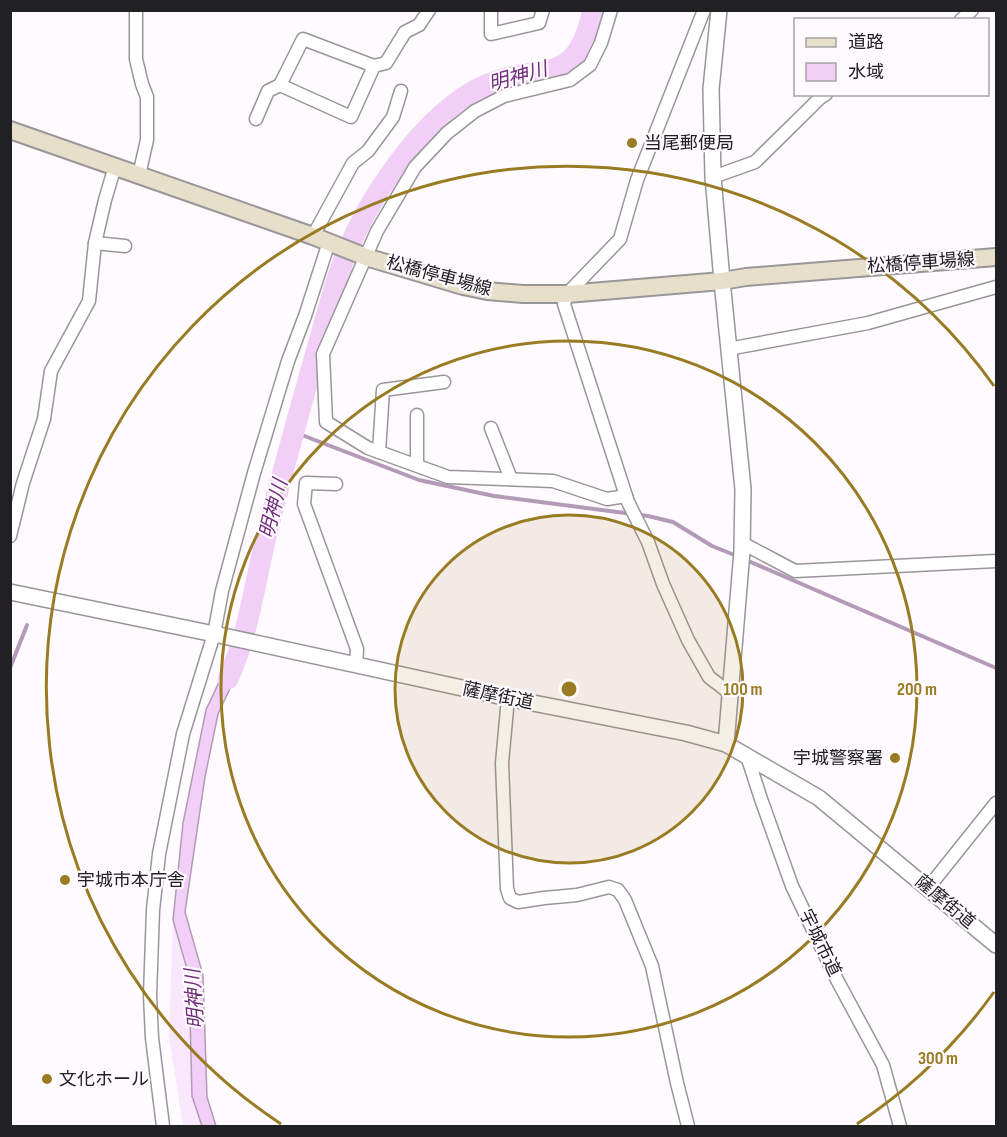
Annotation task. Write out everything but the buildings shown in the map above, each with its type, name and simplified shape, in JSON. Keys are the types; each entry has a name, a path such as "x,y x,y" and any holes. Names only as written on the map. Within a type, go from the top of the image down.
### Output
{"main road":[{"name":"松橋停車場線","path":"10,130 363,255 440,280 487,291 567,294 996,257"}],"street":[{"path":"136,10 136,59 147,97 147,140 139,175"},
{"path":"256,119 268,91 280,85 303,39 374,66 386,63 405,32 419,25 429,10"},
{"path":"491,10 491,34 539,23 543,10"},
{"path":"611,10 601,43 590,65 570,80 504,96 475,111 447,133 415,166 363,255 323,354 326,422 368,448 448,477 553,481 608,499 627,499"},
{"path":"704,10 637,180 620,239 567,294 564,304 627,499 648,542 663,584 688,640 709,677 731,694"},
{"path":"718,10 711,89 713,177 742,489 742,547 726,744"},
{"path":"280,85 351,117 374,66"},
{"path":"163,1126 152,1038 150,984 153,910 159,854 183,734 216,634 222,591 254,473 288,361 305,316 326,241 353,163 368,152 393,117 400,91"},
{"path":"713,177 755,162 823,96"},
{"path":"10,536 22,483 44,418 51,370 89,301 95,243 115,166"},
{"path":"95,243 125,246"},
{"path":"729,349 868,323 996,287"},
{"path":"379,452 383,390 444,382"},
{"path":"417,415 417,465"},
{"path":"491,428 511,479"},
{"path":"336,484 306,483 304,504 357,649 356,665"},
{"path":"742,547 795,570 996,561"},
{"name":"薩摩街道","path":"10,592 216,634 508,698 686,733 726,744 819,798 996,945"},
{"path":"508,698 502,763 507,889 510,898 518,902 577,895 609,887 618,890 625,900 652,966 688,1126"},
{"name":"宇城市道","path":"747,756 792,886 836,978 883,1065 900,1126"},
{"path":"928,888 996,803"}],"shaded area":[{"path":"173,920 189,976 192,1096 202,1126 183,1126 169,1036"}],"water":[{"path":"233,652 245,657 218,714 205,777 185,912 203,975 207,1097 216,1126 202,1126 192,1096 189,976 173,920 183,823 206,710"}],"waterway":[{"name":"明神川","path":"228,679 241,644 275,502 335,285 346,254 367,210 412,145 448,109 467,95 493,82 548,71 565,63 573,57 581,45 593,10"},
{"path":"294,432 419,480 494,496 648,516 673,522 712,546 737,556"},
{"path":"746,560 996,668"},
{"path":"10,668 27,625"}],"place":[{"name":"当尾郵便局","path":"632,143"},
{"name":"宇城警察署","path":"895,758"},
{"name":"宇城市本庁舎","path":"65,880"},
{"name":"文化ホール","path":"47,1079"}]}
